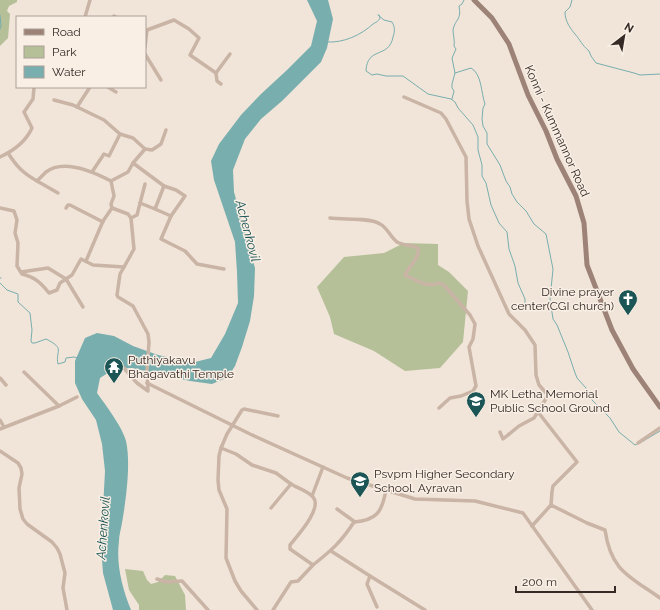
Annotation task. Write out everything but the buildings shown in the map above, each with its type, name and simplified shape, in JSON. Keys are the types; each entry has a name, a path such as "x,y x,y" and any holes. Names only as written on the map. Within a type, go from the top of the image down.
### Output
{"main road":[{"name":"Konni - Kummannor Road","path":"474,0 492,18 509,44 528,96 576,196 584,223 587,265 612,330 633,369 660,407"}],"street":[{"path":"85,16 90,0"},
{"path":"146,30 174,20 189,29 199,38 190,55 216,73"},
{"path":"221,84 217,81 216,73 230,54"},
{"path":"146,56 161,80"},
{"path":"0,157 20,144 32,128 24,112 33,99 34,88"},
{"path":"77,107 89,88"},
{"path":"110,88 116,92"},
{"path":"404,97 441,113 446,119 466,157 469,219 478,246 510,314 525,330 535,344 536,375 540,385 547,394 547,397 534,418 519,426 503,439 500,432"},
{"path":"54,100 77,107 104,120 120,134 133,138 145,149 152,150 161,144 166,130"},
{"path":"92,172 104,154 109,156 120,134"},
{"path":"110,181 128,172 133,163 145,149"},
{"path":"8,153 16,166 25,174 58,193"},
{"path":"133,163 164,186 176,190 185,196 171,216 161,239 185,251 197,264 224,269"},
{"path":"37,181 47,171 59,167 74,167 92,172 110,181 114,196 111,204 112,208 103,222 86,261"},
{"path":"131,218 137,215 145,184"},
{"path":"155,209 164,186"},
{"path":"140,203 171,216"},
{"path":"66,208 70,204 103,222"},
{"path":"0,208 14,211 17,220 15,233 18,243 17,266 22,274 31,276 38,280 49,293 57,290 60,283 72,275 81,259 93,265 124,267"},
{"path":"112,208 128,214 131,218 134,249 120,274 117,295 133,306 148,334 148,392 137,383 124,368"},
{"path":"330,218 375,221 382,224 391,237 398,242 418,248 419,252 417,257 408,268 405,275 424,284 433,285 439,283 444,285 470,315 475,324 473,339 469,347 476,386 474,391 450,398 439,408"},
{"path":"21,272 48,268 66,279 83,307"},
{"path":"24,372 59,406"},
{"path":"0,378 6,385"},
{"path":"147,384 347,478 415,499 475,501 523,513 592,610"},
{"path":"0,420 2,428 59,406 77,397"},
{"path":"258,610 241,591 235,581 226,558 226,509 219,490 219,456 221,448 242,410 244,409 278,416"},
{"path":"532,526 551,506 554,486 577,462 538,412"},
{"path":"638,443 660,428"},
{"path":"221,448 236,454 252,465 276,473 312,496 315,500 314,514 290,545 290,549 313,565"},
{"path":"0,451 18,463 21,468 22,474 19,488 20,508 23,519 27,524 52,542 60,554 65,572 63,588 67,610"},
{"path":"312,496 323,467"},
{"path":"271,508 291,484"},
{"path":"337,510 355,522 368,520 380,510 386,490"},
{"path":"551,506 605,530 607,544 611,550 613,559 622,572 660,598"},
{"path":"273,610 291,582 298,581 313,565 331,551 343,539 355,522"},
{"path":"331,551 426,610"},
{"path":"370,576 367,584 378,606"},
{"path":"158,579 167,582 182,581 208,610"}],"green space":[{"path":"0,0 17,0 17,2 9,6 7,11 10,14 8,38 0,46"},
{"path":"404,243 438,244 438,265 449,272 468,291 463,342 440,368 405,371 374,351 334,334 330,317 317,287 344,257 384,253"},
{"path":"125,569 143,571 147,580 151,584 158,582 165,575 175,576 185,595 186,610 139,610 139,605 129,590"}],"water":[{"name":"Achenkovil","path":"307,0 328,0 333,19 327,48 321,62 282,101 261,119 245,139 233,170 234,192 255,268 254,296 250,321 235,366 228,377 212,384 190,381 132,368 114,369 100,378 97,393 113,416 124,436 128,460 124,514 119,536 118,558 122,585 131,610 113,610 103,573 101,547 105,471 102,444 96,420 82,399 75,383 75,361 85,338 97,333 114,336 133,346 158,355 195,362 211,358 225,334 238,303 235,242 214,180 211,161 219,144 241,115 311,46 317,21"}],"waterway":[{"path":"452,99 454,91 452,84 455,73 452,58 456,49 454,46 453,30 460,14 459,6 464,0"},
{"path":"572,0 570,7 565,12 567,21 571,29 589,51 596,63 640,75 660,74"},
{"path":"0,15 0,29"},
{"path":"378,15 384,20 392,22 394,33 391,44 383,51 370,58 367,63 366,71 372,75 403,76 428,94 451,99 473,125 478,137 478,150 482,165 482,176 486,183 491,205 499,223 507,232 509,249 515,266 518,283 525,299 525,306"},
{"path":"327,42 346,40 358,35 378,21 380,18 379,15"},
{"path":"455,73 471,68 475,71 481,84 485,104 482,119 483,126 487,133 487,144 500,165 506,181 517,202 526,211 534,224 546,234 553,269 550,299 553,319 568,352 577,378 586,388 592,400 610,418 619,432 635,445 637,444"},
{"path":"0,283 7,290 18,294 18,302 30,313 32,343 46,339 56,345 58,348 58,364 65,362 66,358 78,358"},
{"path":"640,443 660,431"}],"place":[{"name":"Divine prayer center(CGI church)","path":"628,316"},
{"name":"Puthiyakavu Bhagavathi Temple","path":"114,384"},
{"name":"MK Letha Memorial Public School Ground","path":"476,418"},
{"name":"Psvpm Higher Secondary School, Ayravan","path":"360,498"}]}
